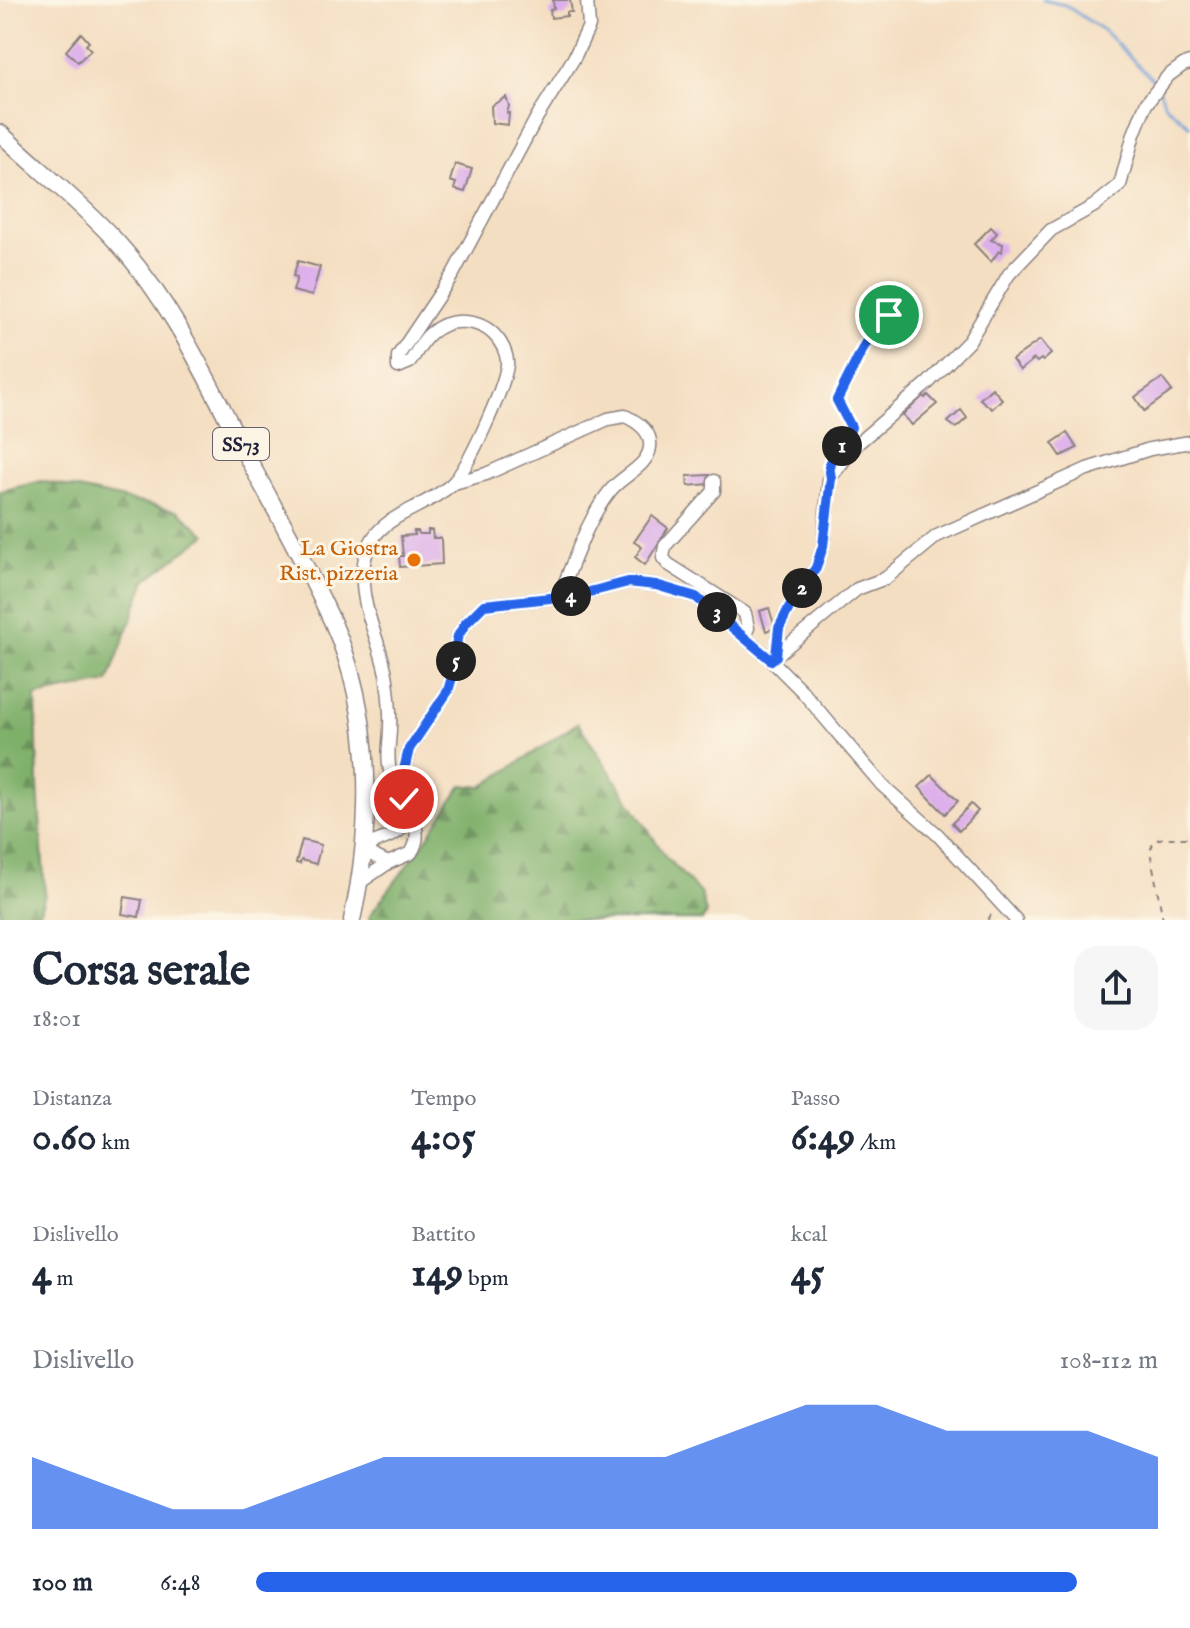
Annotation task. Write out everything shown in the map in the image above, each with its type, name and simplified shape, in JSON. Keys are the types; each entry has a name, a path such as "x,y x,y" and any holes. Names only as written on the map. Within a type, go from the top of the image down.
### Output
{"main road":[{"name":"SS73","path":"0,133 115,240 169,312 333,624 350,673 364,742 364,847 352,920"}],"street":[{"path":"454,483 496,399 508,361 501,343 489,331 463,321 446,324 425,339 410,362 398,367 398,356 453,274 537,117 574,58 589,26 587,0"},
{"path":"774,658 779,628 820,557 829,479 858,443 929,382 969,341 1009,274 1051,230 1094,206 1120,185 1146,104 1168,76 1190,63"},
{"path":"359,883 388,863 411,853 416,845 416,826 389,767 390,709 387,686 365,602 363,573 367,548 376,532 392,518 454,483 486,474 608,419 625,416 645,429 651,443 643,463 616,483 598,506 559,597"},
{"path":"774,658 857,589 886,578 937,536 1087,469 1150,449 1190,442"},
{"path":"714,481 714,491 665,546 663,558 745,613 748,628 744,636"},
{"path":"404,799 404,770 409,749 448,691 455,667 457,638 465,624 484,605 559,597 628,582 656,585 696,597 774,658 882,785 938,835 1016,920"},
{"path":"366,814 374,827 387,837"},
{"path":"388,863 364,847 399,833 410,814"}],"path":[{"path":"847,439 851,427 837,400 864,346 889,315 890,299 879,287"},
{"path":"1163,920 1150,851 1154,841 1163,838 1190,838"}],"green space":[{"path":"42,481 179,511 206,535 146,580 108,682 36,696 45,894 37,920 0,920 0,491"},
{"path":"578,723 666,857 701,894 706,913 702,920 369,920 462,785 482,787"}],"building":[{"path":"553,0 570,0 572,12 567,12 567,16 551,18"},
{"path":"81,33 91,50 78,62 66,51"},
{"path":"506,97 508,125 492,123 491,106"},
{"path":"455,164 472,169 465,192 454,189 456,183 450,181"},
{"path":"991,227 997,233 991,240 1003,244 1002,252 999,251 991,262 974,244"},
{"path":"298,261 320,267 312,296 293,291 297,277 293,276"},
{"path":"1040,340 1051,354 1043,361 1034,359 1020,370 1012,360"},
{"path":"1162,378 1172,391 1144,411 1135,397"},
{"path":"992,388 1002,399 992,409 980,399"},
{"path":"928,395 937,404 912,425 903,415"},
{"path":"961,410 967,418 956,428 948,422"},
{"path":"1067,433 1077,448 1061,456 1052,443"},
{"path":"709,475 709,484 688,486 687,476"},
{"path":"652,516 668,528 645,565 635,557 642,547 634,542"},
{"path":"428,530 432,530 433,538 441,538 442,564 400,567 399,556 403,556 401,536 415,535 414,531 428,534"},
{"path":"769,608 775,628 766,631 760,611"},
{"path":"932,775 958,801 945,814 919,787"},
{"path":"971,804 978,811 959,831 952,823"},
{"path":"302,840 321,845 316,864 301,860 300,864 296,863"},
{"path":"125,897 142,900 139,917 122,914"}],"waterway":[{"path":"1043,0 1065,5 1104,31 1157,84"},
{"path":"1160,91 1165,105 1190,126"}],"place":[{"name":"La Giostra Rist. pizzeria","path":"414,560"}],"route":[{"path":"404,799 404,770 409,749 448,691 455,667 457,638 465,624 484,605 578,595 628,582 656,585 696,597 771,660 776,656 779,628 792,602 816,568 823,546 831,478 829,466 832,457 847,439 851,427 837,400 864,346 889,315"}]}
